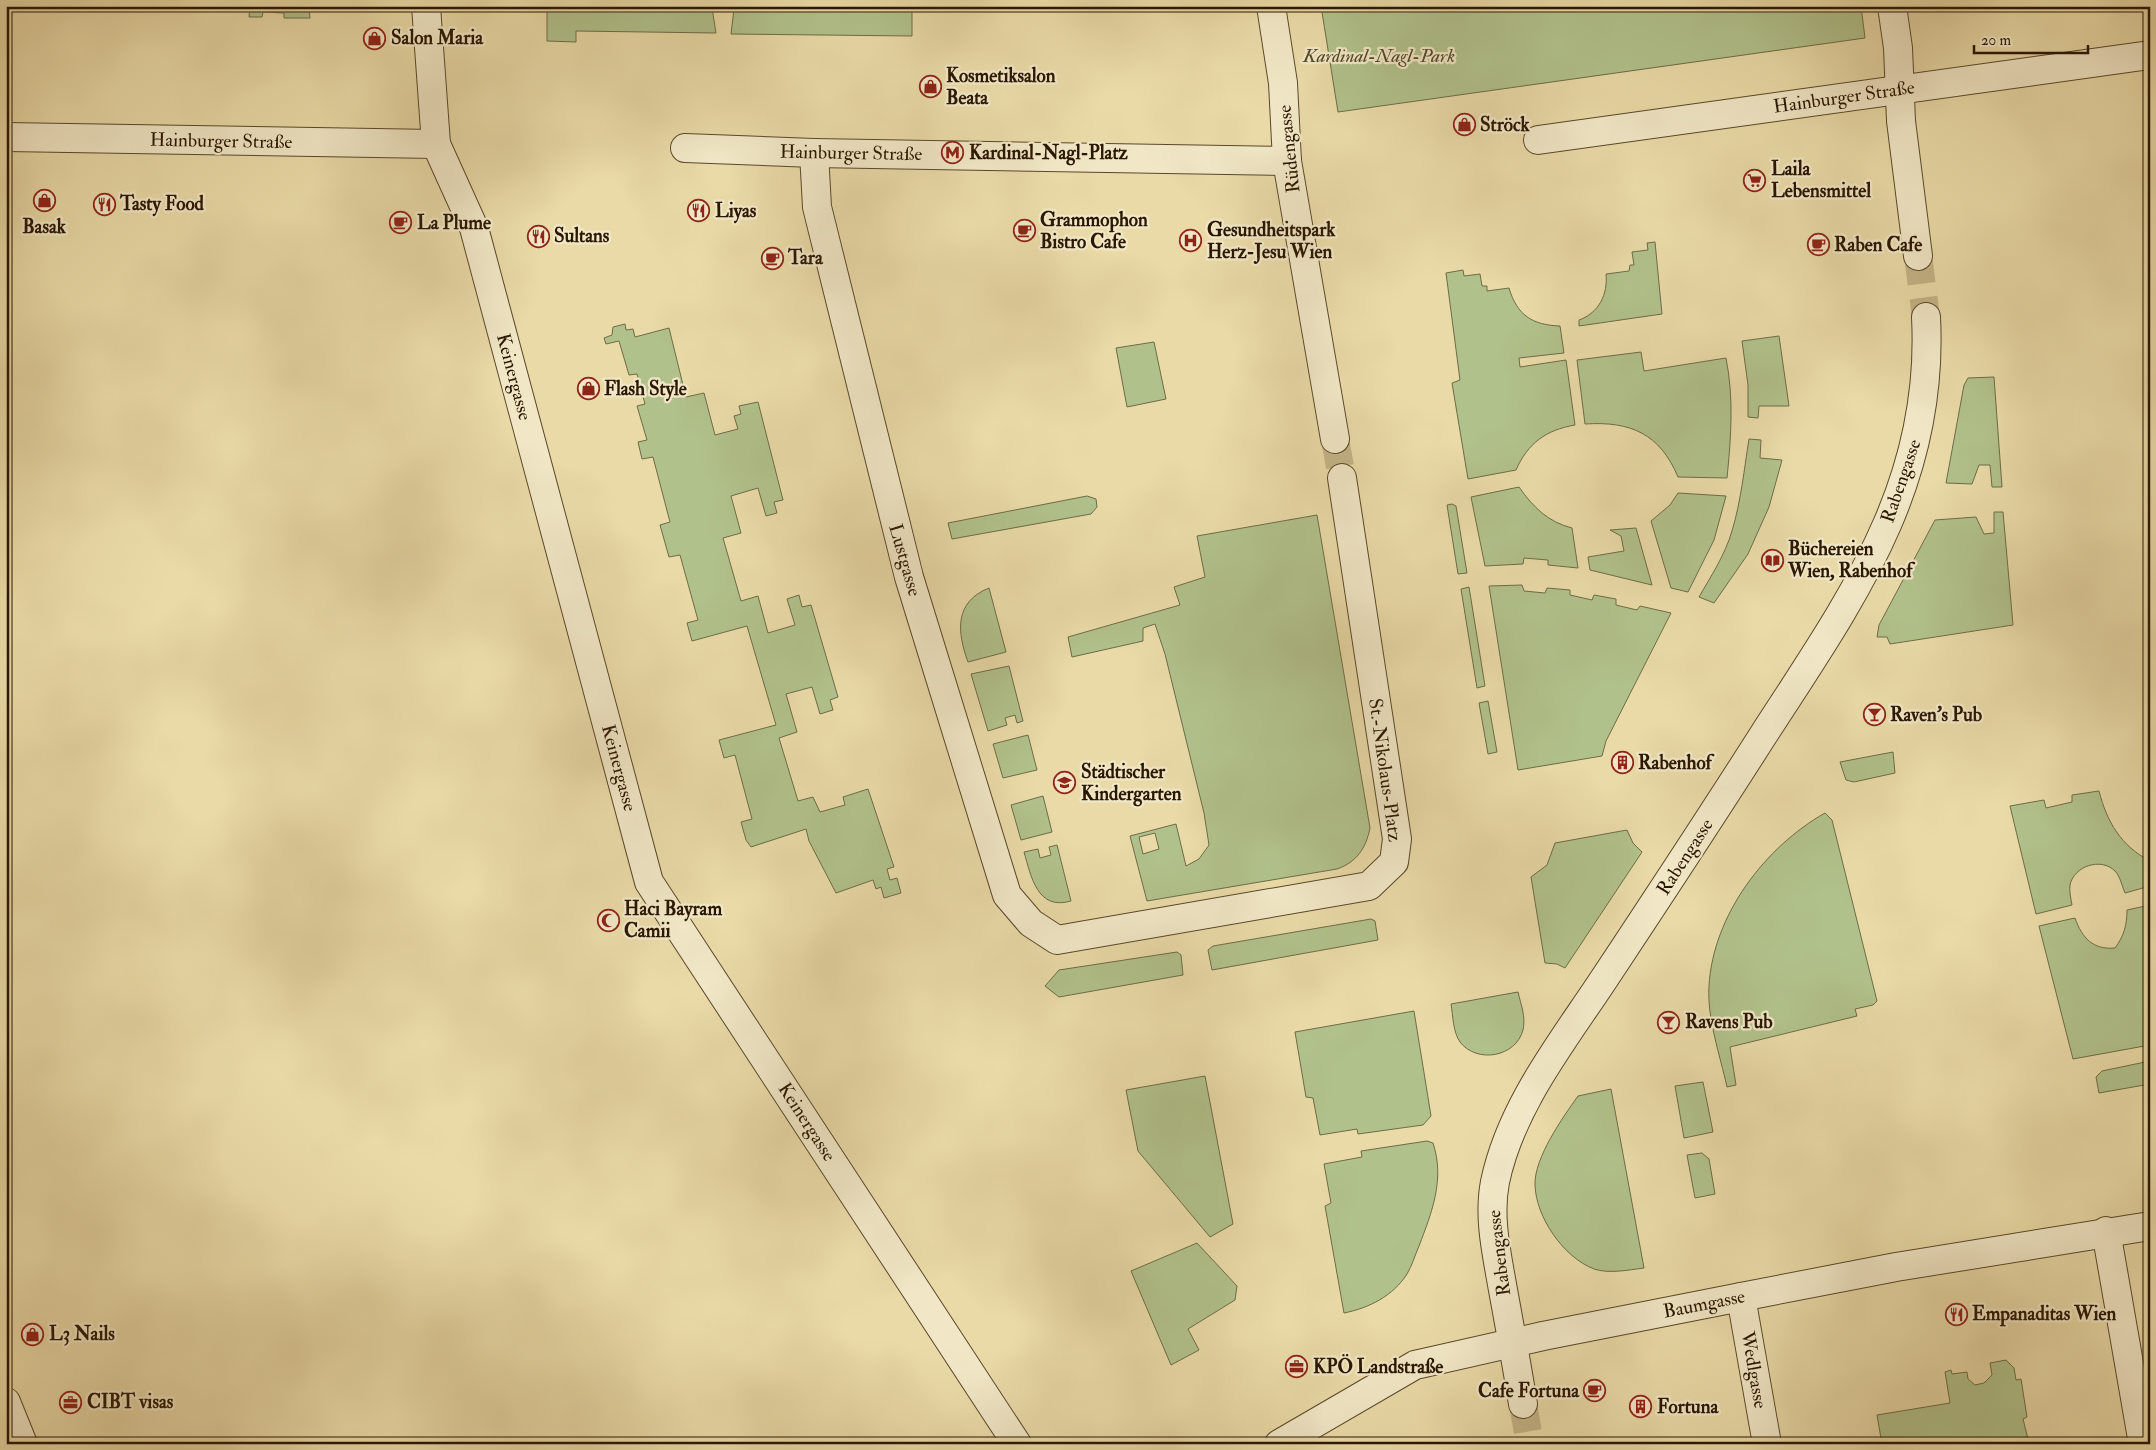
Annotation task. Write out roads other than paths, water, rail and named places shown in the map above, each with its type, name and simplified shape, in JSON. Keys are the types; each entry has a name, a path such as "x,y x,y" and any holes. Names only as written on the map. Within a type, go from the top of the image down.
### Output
{"street":[{"name":"Keinergasse","path":"426,6 436,144 474,228 649,882 1017,1444"},
{"name":"Rüdengasse","path":"1271,6 1283,83 1287,161 1335,439"},
{"path":"1892,6 1898,48 1900,120 1918,256"},
{"name":"Hainburger Straße","path":"1538,140 2150,55"},
{"name":"Hainburger Straße","path":"6,138 436,144"},
{"name":"Hainburger Straße","path":"685,148 814,154 1287,161"},
{"name":"Lustgasse","path":"814,154 817,207 891,511 920,614 1007,895 1031,923 1057,940"},
{"name":"Rabengasse","path":"1523,1404 1496,1254 1492,1214 1494,1185 1512,1132 1552,1055 1794,688 1843,610 1871,560 1889,522 1916,445 1926,378 1926,317"},
{"name":"St.-Nikolaus-Platz","path":"1057,940 1369,886 1394,862 1397,839 1342,478"},
{"name":"Baumgasse","path":"1279,1444 1415,1365 1741,1296 2106,1231 2150,1226"},
{"path":"2106,1231 2143,1444"},
{"name":"Wedlgasse","path":"1741,1296 1767,1444"},
{"path":"6,1402 23,1444"}],"tunnel":[{"path":"1918,256 1926,317"},
{"path":"1335,439 1342,478"},
{"path":"1523,1404 1530,1444"}],"place":[{"name":"Salon Maria","path":"375,38"},
{"name":"Kosmetiksalon Beata","path":"930,87"},
{"name":"Ströck","path":"1464,125"},
{"name":"Kardinal-Nagl-Platz","path":"953,153"},
{"name":"Laila Lebensmittel","path":"1755,180"},
{"name":"Basak","path":"44,201"},
{"name":"Tasty Food","path":"104,204"},
{"name":"Liyas","path":"699,211"},
{"name":"La Plume","path":"401,223"},
{"name":"Grammophon Bistro Cafe","path":"1024,231"},
{"name":"Sultans","path":"538,236"},
{"name":"Gesundheitspark Herz-Jesu Wien","path":"1191,241"},
{"name":"Raben Cafe","path":"1818,245"},
{"name":"Tara","path":"772,258"},
{"name":"Flash Style","path":"588,389"},
{"name":"Büchereien Wien, Rabenhof","path":"1772,560"},
{"name":"Raven's Pub","path":"1874,715"},
{"name":"Rabenhof","path":"1622,763"},
{"name":"Städtischer Kindergarten","path":"1065,783"},
{"name":"Haci Bayram Camii","path":"608,920"},
{"name":"Ravens Pub","path":"1669,1022"},
{"name":"Empanaditas Wien","path":"1956,1314"},
{"name":"L3 Nails","path":"33,1334"},
{"name":"KPÖ Landstraße","path":"1297,1367"},
{"name":"Cafe Fortuna","path":"1595,1391"},
{"name":"CIBT visas","path":"71,1402"},
{"name":"Fortuna","path":"1641,1407"}],"park label":[{"name":"Kardinal-Nagl-Park","path":"1379,56"}]}
